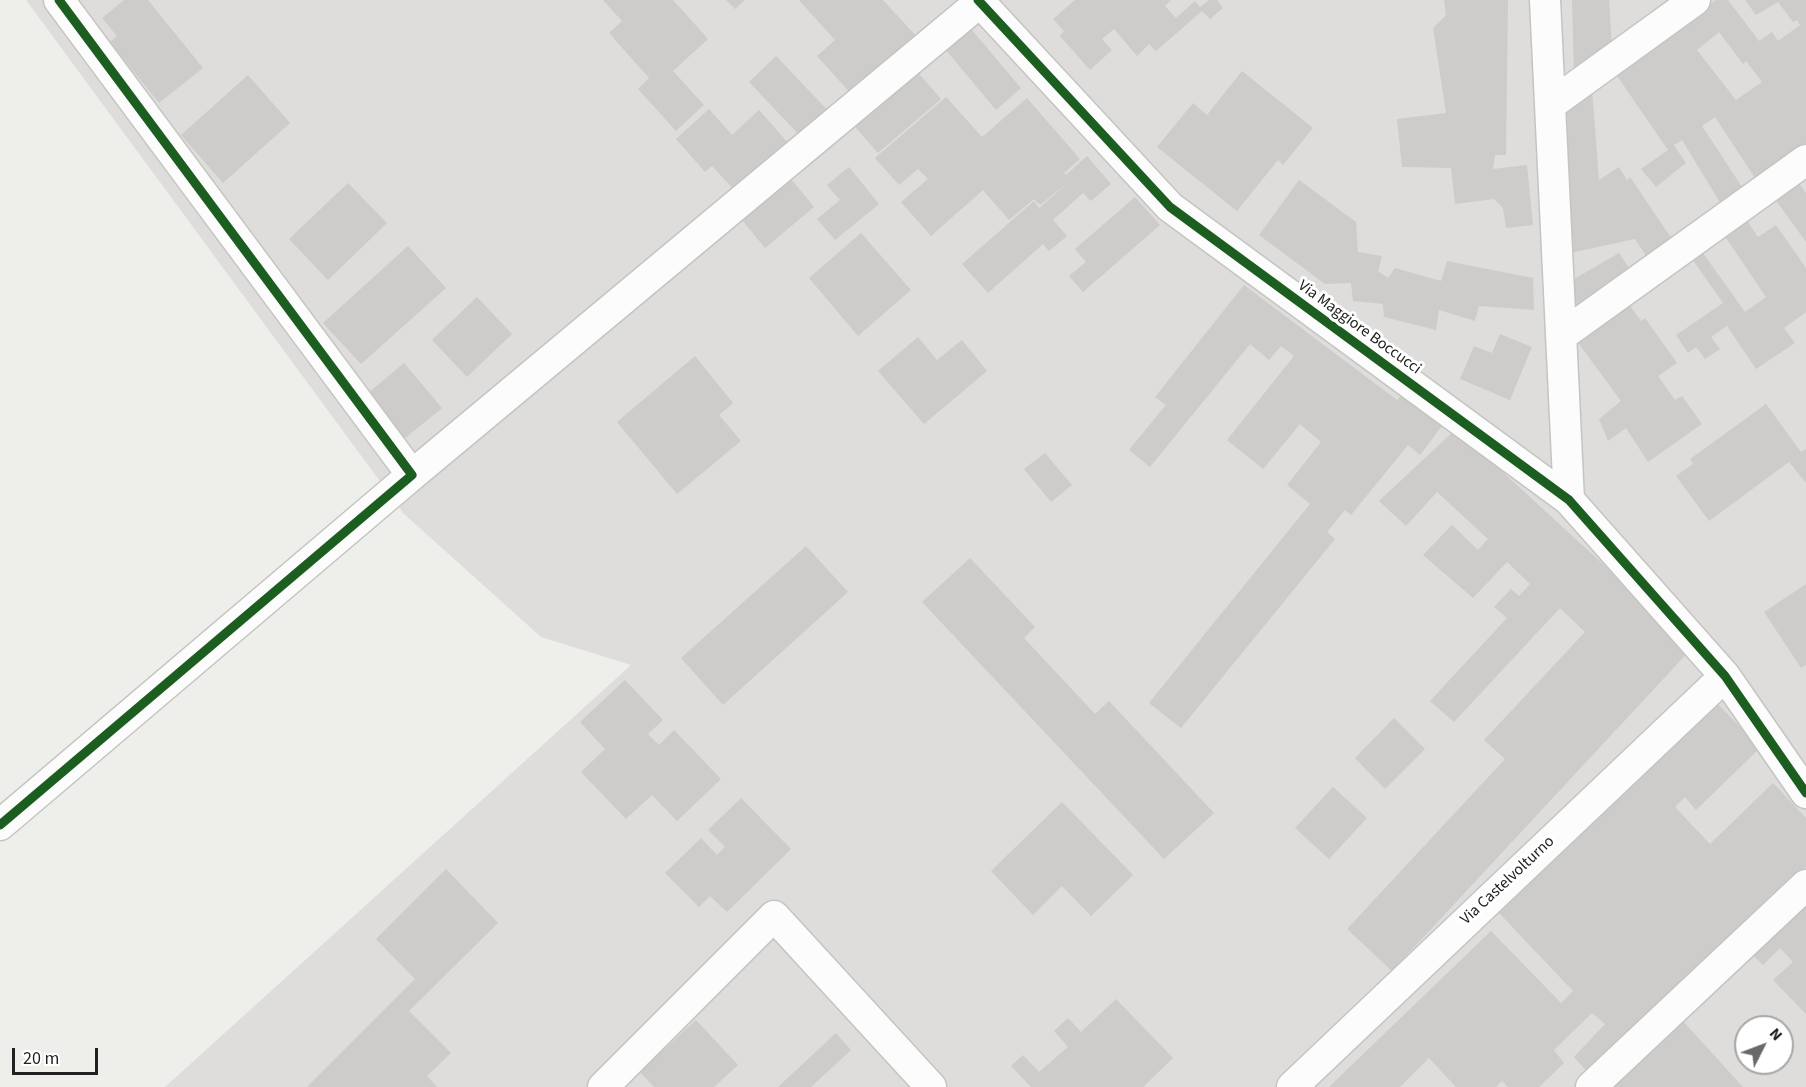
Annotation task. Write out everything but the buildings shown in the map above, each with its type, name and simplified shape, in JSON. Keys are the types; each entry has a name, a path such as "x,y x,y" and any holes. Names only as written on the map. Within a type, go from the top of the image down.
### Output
{"street":[{"path":"59,0 412,475"},
{"path":"1545,0 1569,500"},
{"path":"1550,105 1695,0"},
{"path":"0,825 412,475 979,1"},
{"name":"Via Maggiore Boccucci","path":"979,1 1170,207 1569,500 1725,676 1806,793"},
{"path":"1561,336 1806,160"},
{"name":"Via Castelvolturno","path":"1292,1087 1725,676"},
{"path":"1591,1087 1806,885"},
{"path":"603,1087 774,916 931,1087"}],"shaded area":[{"path":"26,0 1806,0 1806,1087 165,1087 631,665 541,637 404,514"}],"cycle path":[{"path":"0,825 412,475 59,0"},
{"path":"978,0 1170,207 1569,500 1725,676 1806,793"}]}
